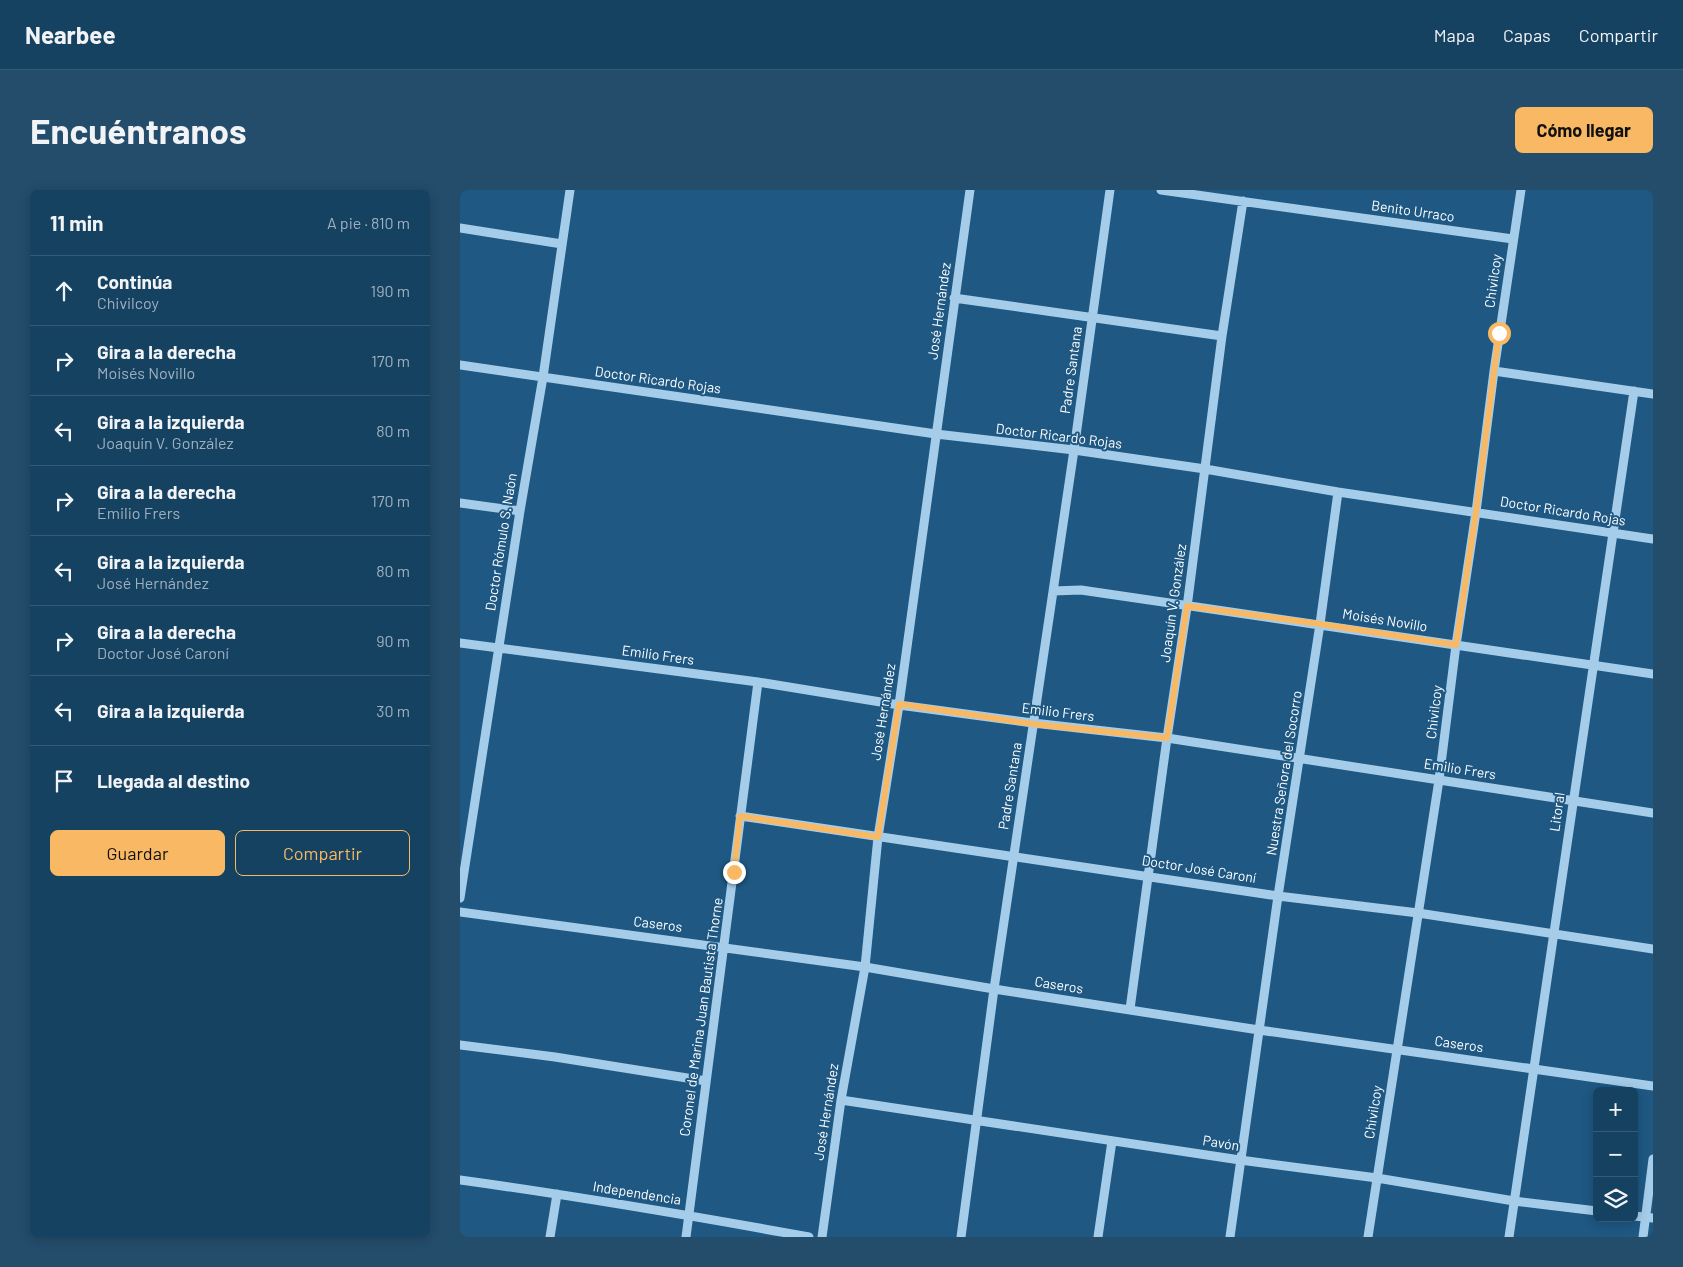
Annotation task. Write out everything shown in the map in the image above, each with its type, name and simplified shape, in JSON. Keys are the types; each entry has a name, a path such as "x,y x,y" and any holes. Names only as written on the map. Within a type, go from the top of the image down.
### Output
{"street":[{"name":"Doctor Rómulo S. Naón","path":"460,898 570,190"},
{"name":"José Hernández","path":"822,1237 841,1100 865,967 878,837 899,704 970,190"},
{"name":"Padre Santana","path":"961,1237 994,989 1074,450 1110,190"},
{"name":"Benito Urraco","path":"1161,190 1513,240"},
{"name":"Chivilcoy","path":"1368,1237 1439,780 1494,370 1521,190"},
{"name":"Joaquín V. González","path":"1130,1010 1242,201"},
{"path":"460,228 562,244"},
{"path":"954,298 1092,316 1222,336"},
{"name":"Doctor Ricardo Rojas","path":"460,365 936,434 1074,450 1205,469 1338,492 1653,539"},
{"path":"1494,370 1653,394"},
{"name":"Litoral","path":"1508,1237 1634,391"},
{"name":"Nuestra Señora del Socorro","path":"1230,1237 1338,492"},
{"path":"460,504 520,511"},
{"name":"Moisés Novillo","path":"1053,591 1081,590 1653,674"},
{"name":"Emilio Frers","path":"460,643 758,682 1033,724 1167,738 1300,757 1653,813"},
{"name":"Coronel de Marina Juan Bautista Thorne","path":"686,1237 758,682"},
{"name":"Doctor José Caroní","path":"740,816 1278,896 1418,912 1653,949"},
{"name":"Caseros","path":"460,912 865,967 1259,1030 1653,1086"},
{"path":"460,1046 556,1057 706,1081"},
{"name":"Pavón","path":"841,1100 1240,1160 1377,1178 1514,1201 1593,1211"},
{"path":"1098,1237 1112,1141"},
{"path":"1643,1237 1649,1218 1653,1159"},
{"name":"Independencia","path":"460,1180 689,1215 809,1237"},
{"path":"550,1237 557,1194"}],"route":[{"path":"734,872 740,816 878,837 899,704 1033,724 1167,738 1187,606 1456,645 1476,512 1499,333"}]}
